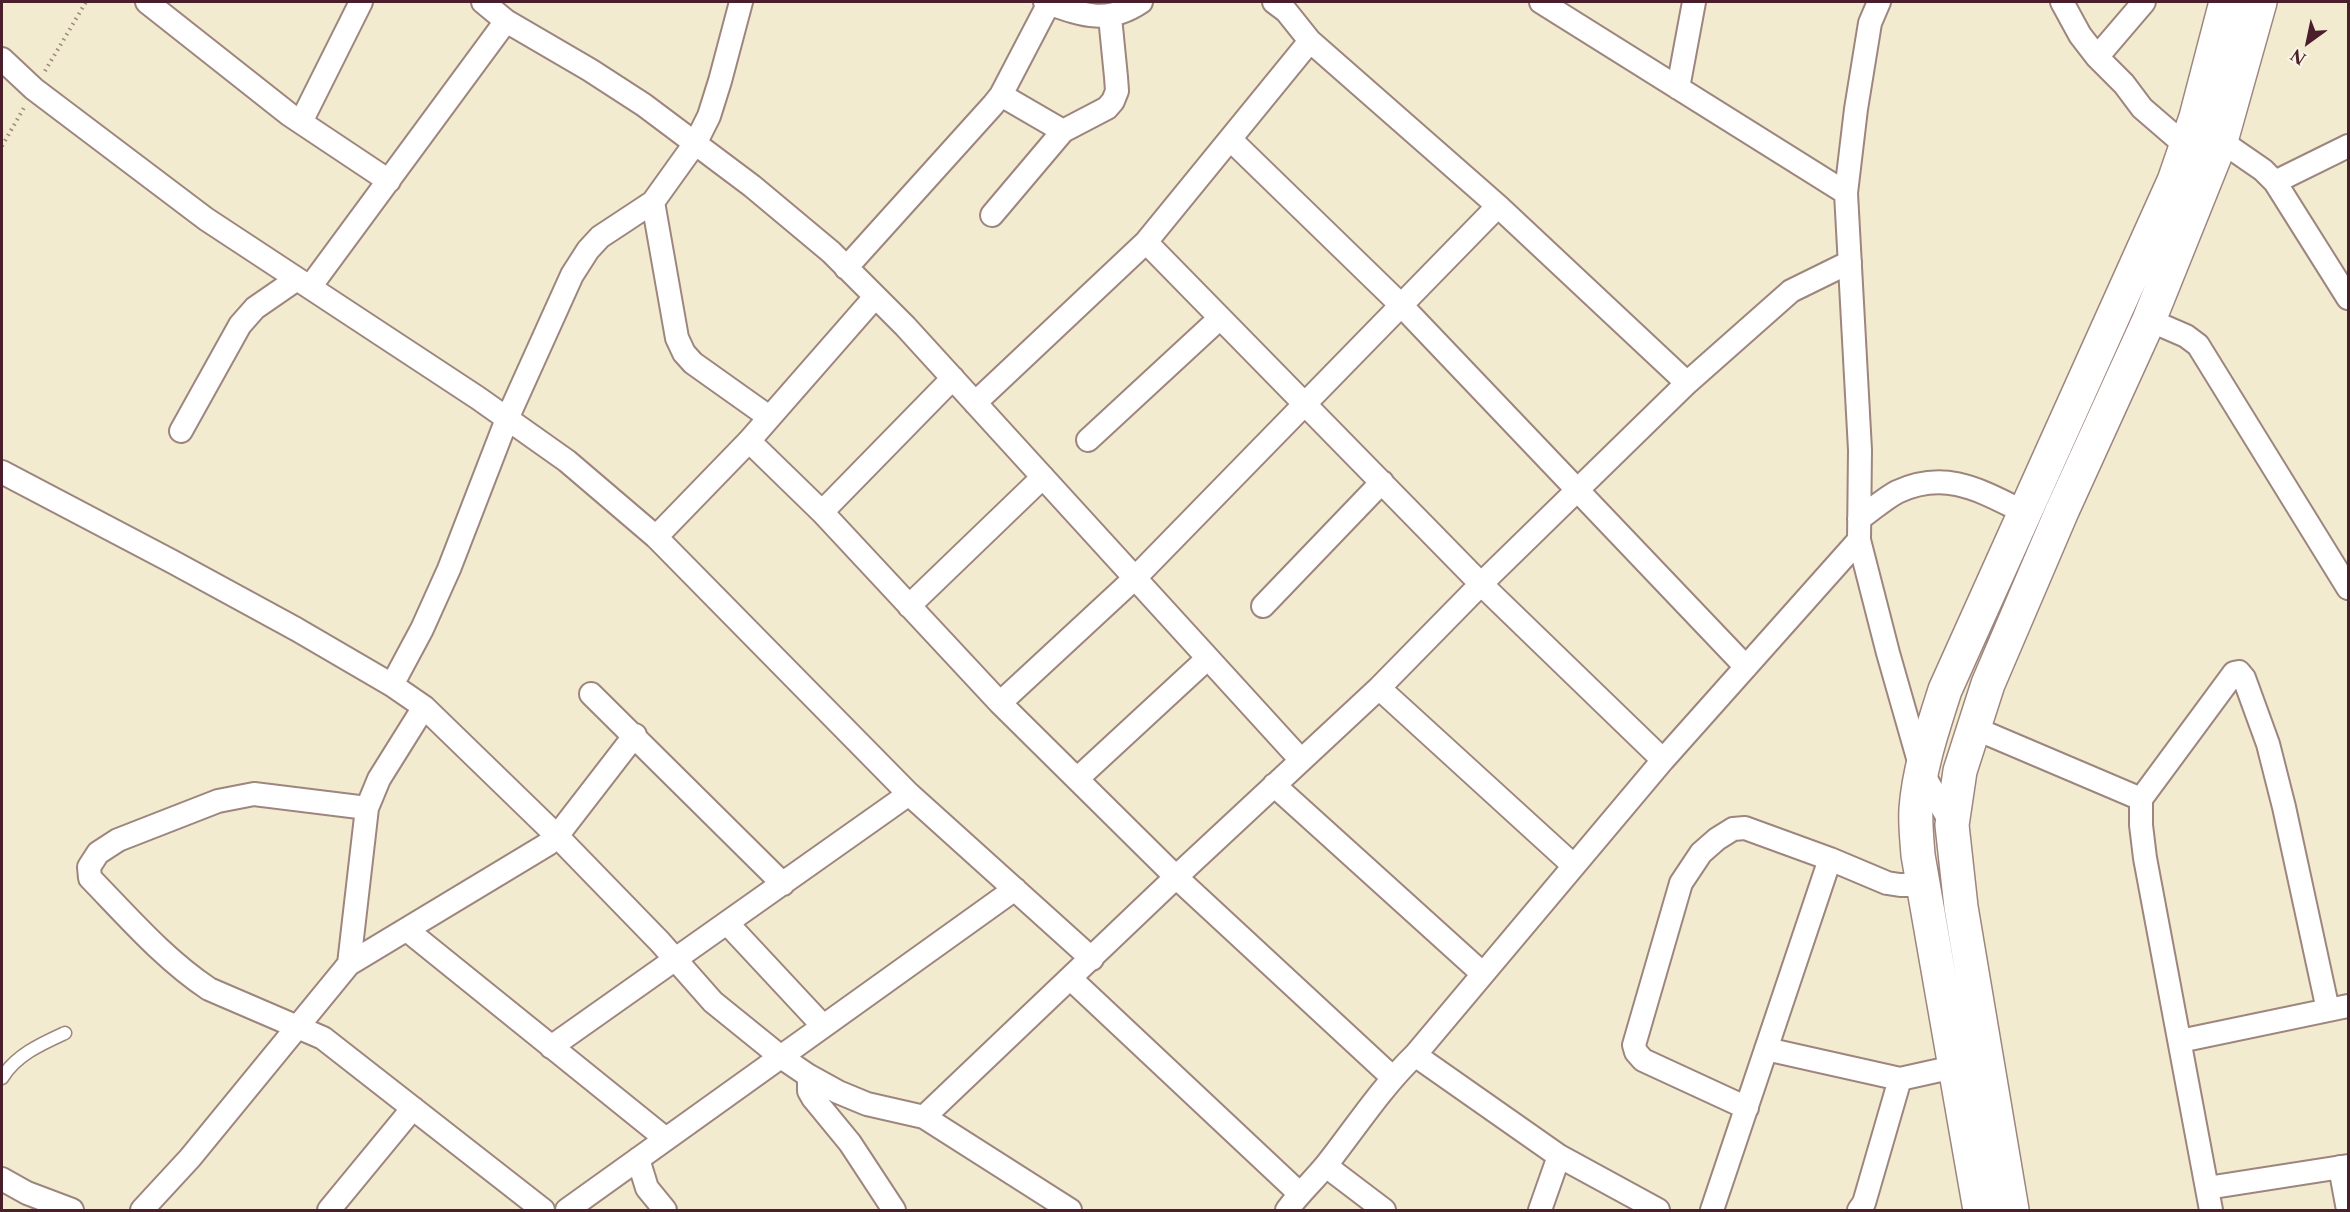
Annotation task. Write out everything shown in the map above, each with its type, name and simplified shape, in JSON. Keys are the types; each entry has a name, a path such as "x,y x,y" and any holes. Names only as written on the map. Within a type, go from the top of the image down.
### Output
{"main road":[{"path":"1980,1210 1918,855 1916,810 1922,772 1945,690 2174,181 2196,117 2226,2"},
{"path":"2012,1210 1961,907 1953,825 1960,771 1988,684 2062,511 2149,320 2221,141 2260,2"}],"street":[{"path":"147,2 301,122 388,181"},
{"path":"301,122 361,2"},
{"path":"483,2 506,21 599,76 696,142 831,252 953,378 1301,760"},
{"path":"846,268 1001,94 1047,2 1084,14 1110,16 1128,11 1141,2"},
{"path":"1275,2 1286,11 1310,40 1498,206 1687,382"},
{"path":"1541,2 1846,193"},
{"path":"1678,88 1694,2"},
{"path":"1879,2 1870,23 1856,109 1846,193 1860,450 1859,529 1888,653 1922,772 1953,825"},
{"path":"2062,2 2080,35 2097,57 2124,84 2142,108 2186,146"},
{"path":"2097,57 2144,2"},
{"path":"392,685 422,629 449,569 507,419 572,275 588,250 600,237 653,202 696,142 709,116 720,81 736,4"},
{"path":"992,215 1063,131 1107,108 1113,101 1117,91 1110,16"},
{"path":"181,431 240,325 255,308 304,283 388,181 506,21"},
{"path":"975,403 1146,242 1310,40"},
{"path":"2,59 34,89 197,212 567,461 656,537 909,794 1092,959"},
{"path":"1001,94 1063,131"},
{"path":"1230,139 1402,306 1746,667"},
{"path":"2221,141 2263,170 2275,182 2349,298"},
{"path":"2275,182 2349,146"},
{"path":"653,202 676,338 693,363 769,417"},
{"path":"1000,703 1135,578 1498,206"},
{"path":"1146,242 1481,584 1663,760"},
{"path":"924,1117 1379,688 1481,584 1687,382 1791,291 1850,262"},
{"path":"656,537 749,441 875,297"},
{"path":"1088,440 1220,318"},
{"path":"2149,320 2186,336 2198,345 2349,588"},
{"path":"822,512 953,378"},
{"path":"749,441 822,512 1000,703 1176,878 1392,1077"},
{"path":"2,472 184,567 392,685 424,707 557,836 713,1002 781,1057 838,1092 867,1104 924,1117 1070,1210"},
{"path":"909,606 1043,477"},
{"path":"1263,606 1382,482"},
{"path":"1071,979 1293,1202 1326,1166 1392,1077 1415,1055 1573,865 1746,667 1859,529 1896,493 1914,485 1940,482 1969,486 2024,512"},
{"path":"1077,779 1208,658"},
{"path":"2180,1041 2338,1008 2271,755 2244,678 2239,672 2234,673 2228,680 2141,799 2145,858 2211,1210"},
{"path":"1379,688 1573,865"},
{"path":"591,694 635,735 783,884"},
{"path":"349,964 367,808 379,779 424,707"},
{"path":"1974,728 2141,799"},
{"path":"142,1210 190,1158 349,964 548,844 557,836 635,735"},
{"path":"1274,785 1483,974"},
{"path":"367,808 255,794 218,801 118,840 98,853 89,867 90,878 176,965 192,978 209,988 323,1038 543,1210"},
{"path":"551,1047 909,794"},
{"path":"1747,1108 1643,1060 1636,1052 1634,1045 1681,883 1701,853 1733,829 1745,828 1758,831 1887,883 1923,885"},
{"path":"1712,1210 1830,859"},
{"path":"567,1210 1015,889"},
{"path":"727,923 823,1026"},
{"path":"407,930 666,1140"},
{"path":"1766,1049 1900,1079 1954,1067"},
{"path":"1415,1055 1559,1156 1659,1210"},
{"path":"809,1076 809,1091 813,1098 850,1143 894,1210"},
{"path":"1859,1210 1864,1203 1900,1079"},
{"path":"329,1210 412,1108"},
{"path":"1540,1210 1559,1156"},
{"path":"638,1159 647,1188 664,1210"},
{"path":"1326,1166 1384,1210"},
{"path":"2207,1188 2344,1166 2348,1210"},
{"path":"2,1179 27,1194 72,1210"}],"lane":[{"path":"2,1078 9,1067 38,1046 65,1034"}]}
